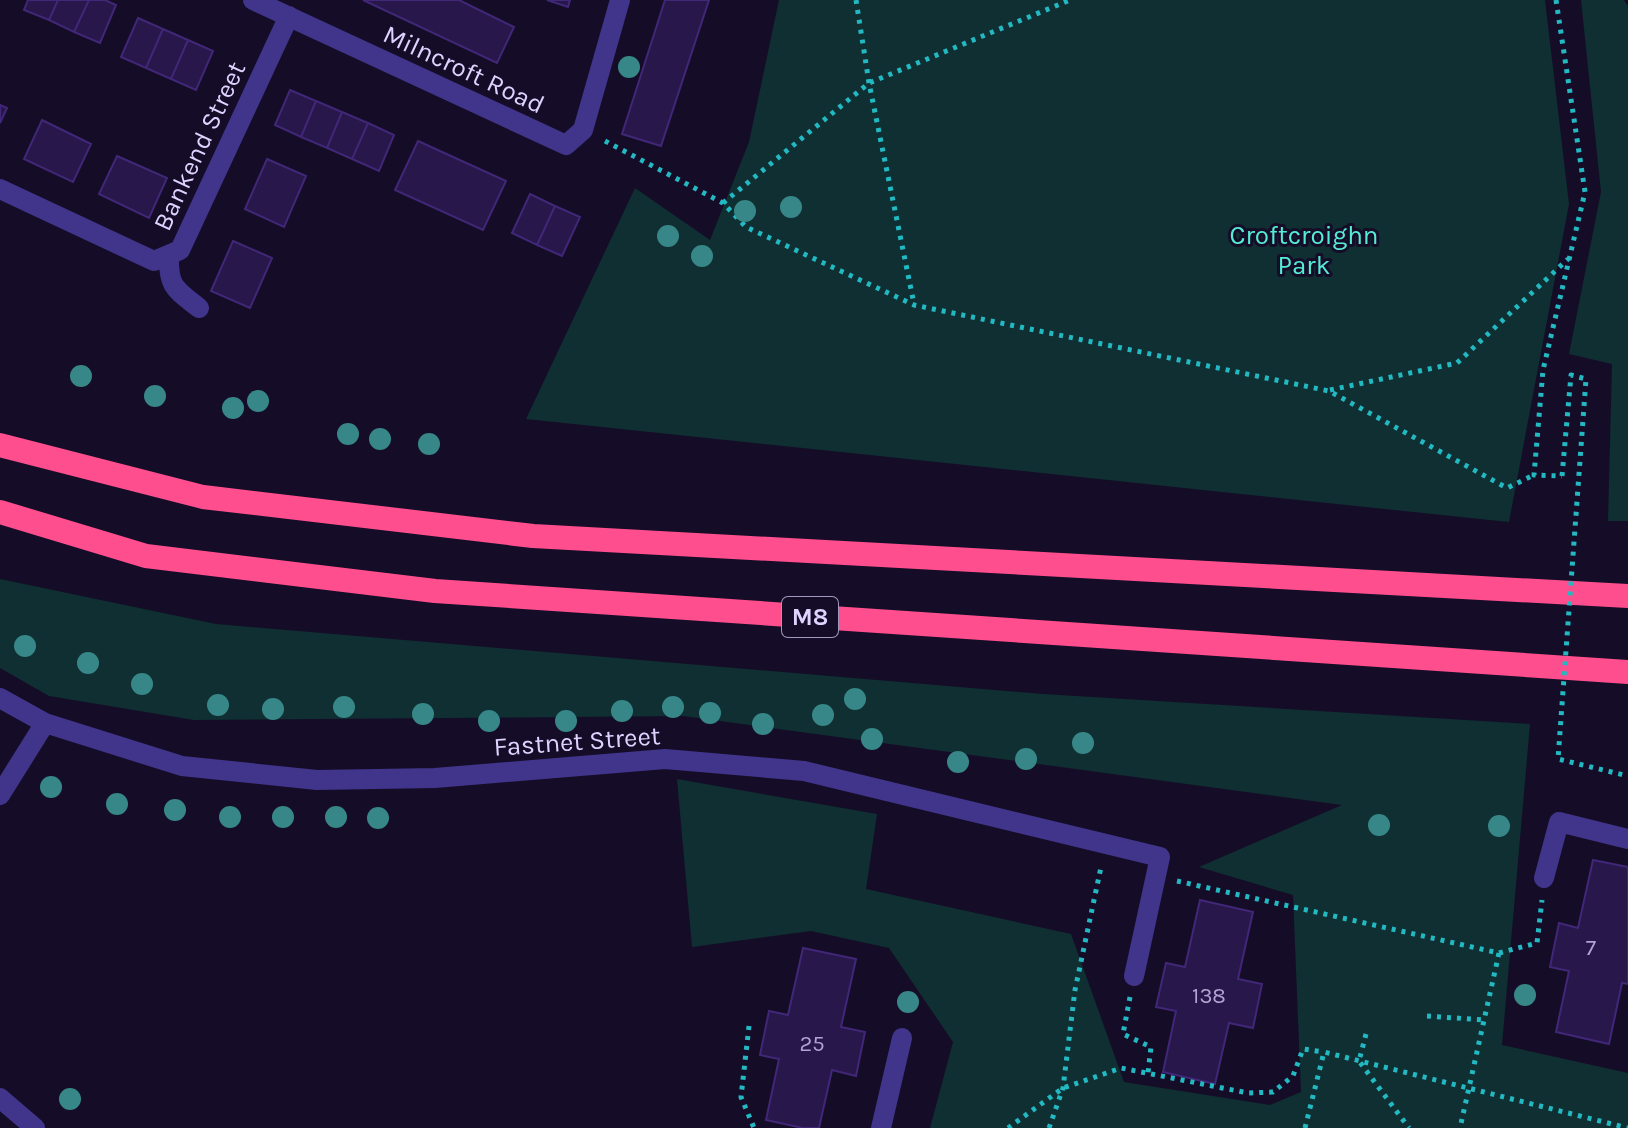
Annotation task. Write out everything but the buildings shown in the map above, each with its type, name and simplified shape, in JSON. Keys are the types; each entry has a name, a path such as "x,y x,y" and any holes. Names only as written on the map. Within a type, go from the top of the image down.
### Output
{"highway":[{"path":"0,445 203,497 533,536 1628,596"},
{"name":"M8","path":"0,512 146,556 435,591 1628,672"}],"street":[{"name":"Milncroft Road","path":"253,0 566,145 583,130"},
{"path":"583,130 620,0"},
{"name":"Bankend Street","path":"0,189 154,261 180,250 289,16"},
{"path":"169,255 168,277 174,288 199,308"},
{"name":"Fastnet Street","path":"0,698 45,723 182,766 317,780 435,778 665,759 804,771 1106,844 1158,867"},
{"path":"0,795 45,723"},
{"path":"1544,878 1559,822 1628,839"},
{"path":"1134,976 1158,867"},
{"path":"881,1128 902,1038"},
{"path":"0,1098 35,1128"}],"path":[{"path":"856,0 869,83 914,305"},
{"path":"723,203 869,83 1070,0"},
{"path":"1534,475 1543,370 1585,192 1556,0"},
{"path":"583,130 723,203 746,227 914,305 1329,391 1507,488 1534,475 1562,476 1571,375 1586,379 1558,759 1628,776"},
{"path":"1329,391 1457,363 1569,258"},
{"path":"1049,1128 1063,1088 1075,990 1106,844"},
{"path":"1158,867 1499,953 1537,943 1544,878"},
{"path":"1460,1128 1499,953"},
{"path":"1134,976 1123,1034 1151,1047 1148,1073"},
{"path":"1427,1016 1484,1020"},
{"path":"749,1026 741,1097 754,1128"},
{"path":"1359,1061 1366,1034"},
{"path":"1008,1128 1063,1088 1121,1068 1248,1093 1273,1092 1293,1076 1303,1049 1628,1128"},
{"path":"1305,1128 1324,1052"},
{"path":"1359,1061 1409,1128"}],"green space":[{"name":"Croftcroighn Park","path":"779,0 1545,0 1569,204 1509,522 526,419 635,188 710,240 749,142"},
{"path":"1581,0 1624,0 1628,6 1628,521 1608,521 1612,364 1569,354 1601,192"},
{"path":"0,579 216,624 1043,694 1530,724 1502,1045 1628,1073 1628,1128 930,1128 953,1042 889,948 811,931 692,947 677,779 877,814 866,889 1071,934 1124,1082 1270,1105 1301,1092 1293,895 1199,867 1342,805 683,716 194,720 49,696 0,668"}]}
